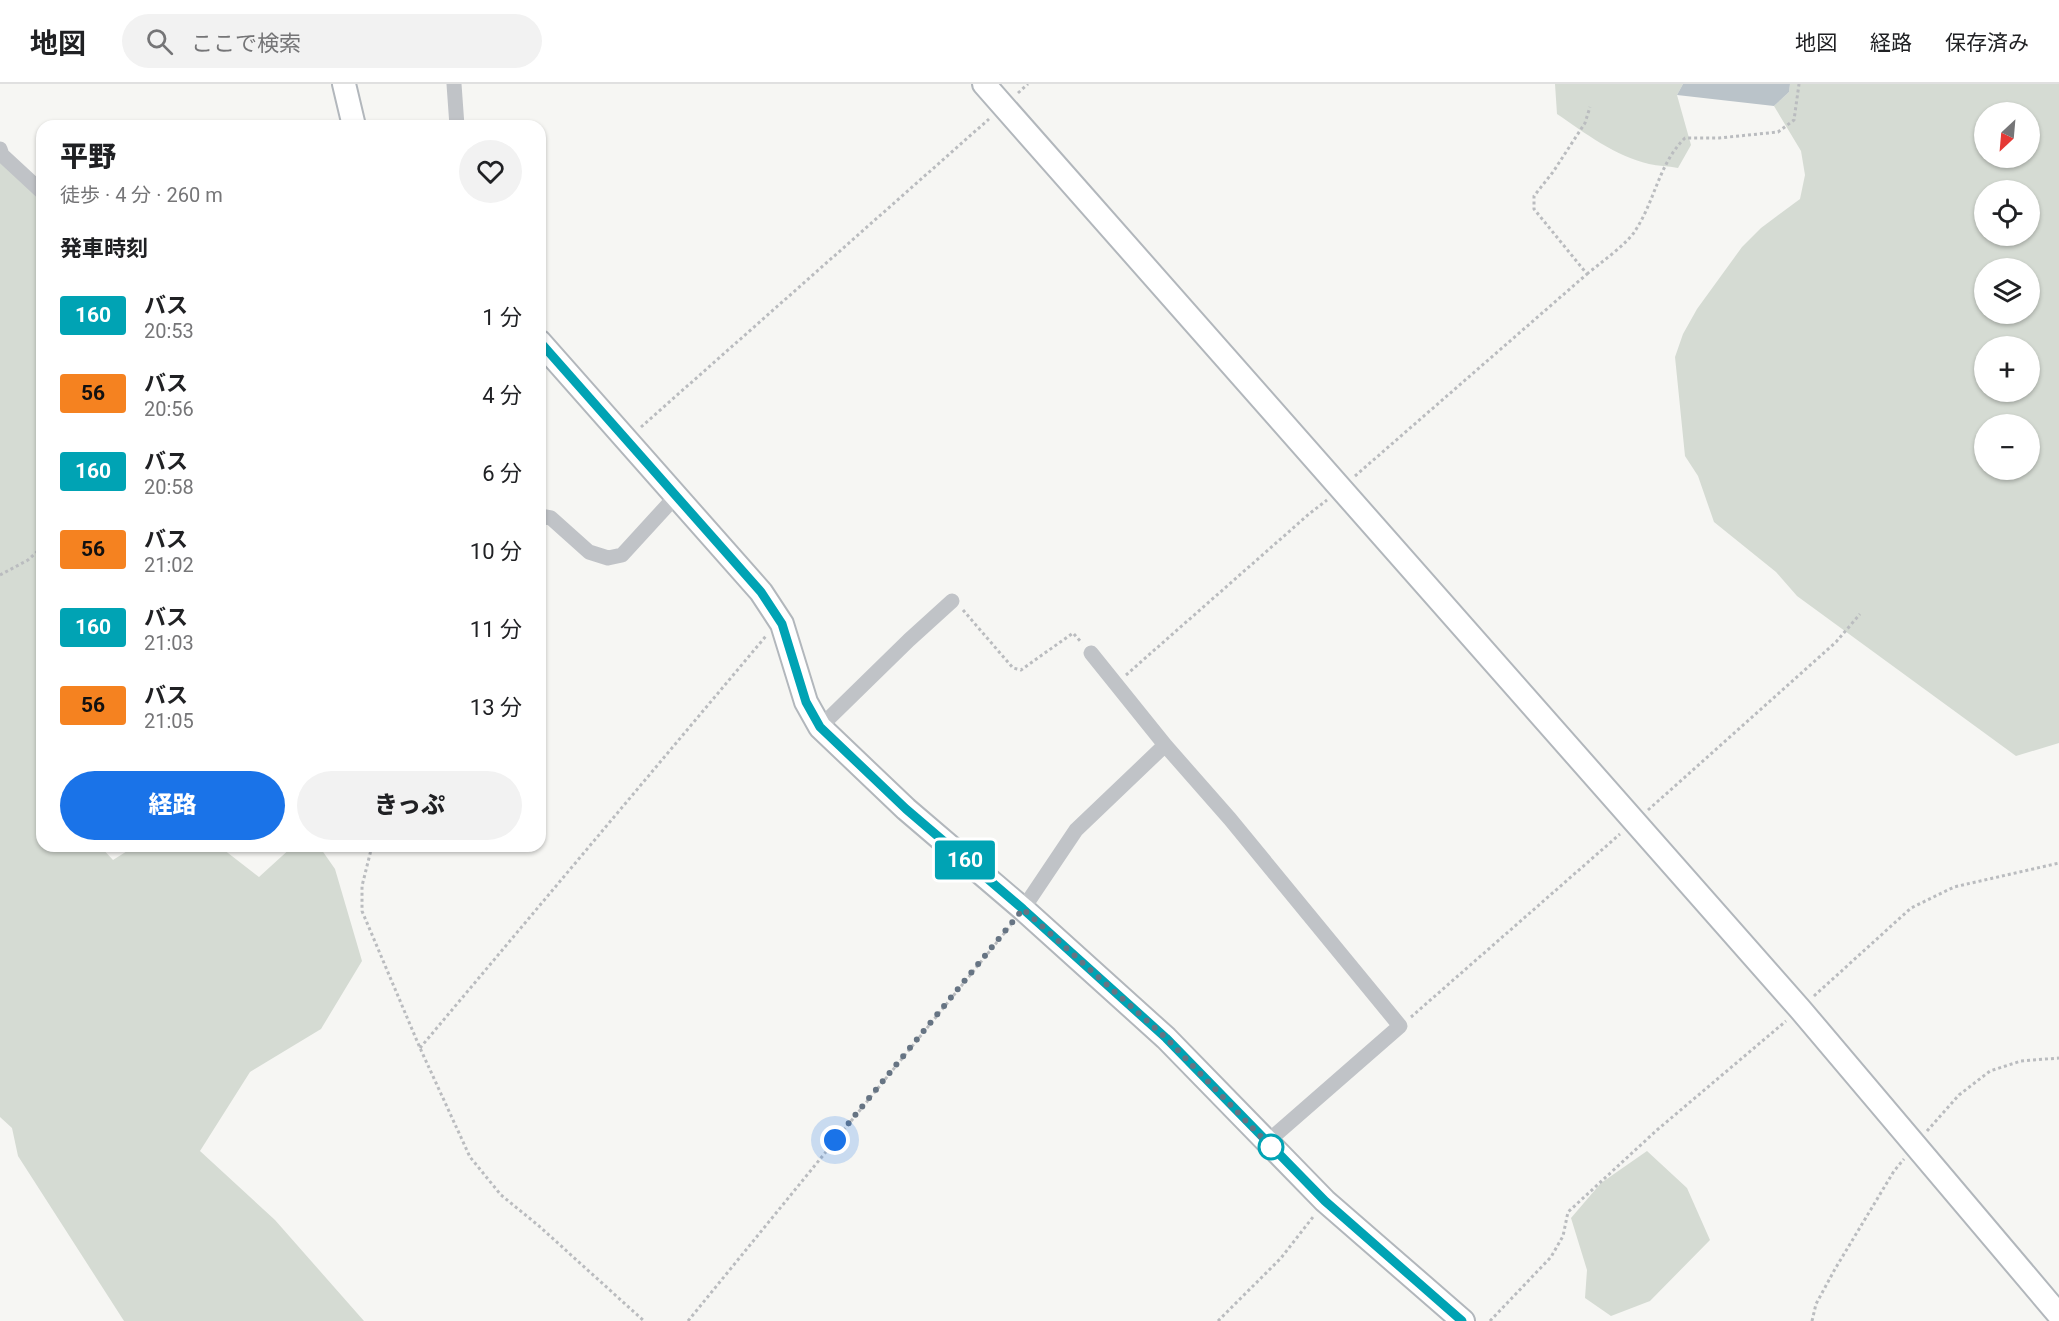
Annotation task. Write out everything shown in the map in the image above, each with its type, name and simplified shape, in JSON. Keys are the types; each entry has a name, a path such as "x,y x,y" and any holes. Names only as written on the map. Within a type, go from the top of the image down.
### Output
{"street":[{"path":"344,84 353,120"},
{"path":"454,84 457,120"},
{"path":"984,84 1800,1009 2059,1314"},
{"path":"0,149 2,155 36,186"},
{"path":"546,349 761,592 782,624 806,702 820,727 906,809 1023,909 1166,1038 1325,1201 1462,1321"},
{"path":"546,517 550,518 589,552 608,558 622,555 676,496"},
{"path":"820,727 952,601"},
{"path":"1091,653 1400,1026 1267,1142"},
{"path":"1023,909 1076,830 1165,744"}],"path":[{"path":"1116,684 1309,514 1342,490 1357,474 1634,233 1648,208 1660,175 1673,149 1685,138 1719,138 1778,132 1794,120 1799,84"},
{"path":"626,440 1003,106"},
{"path":"1587,274 1534,209 1534,196 1553,172 1585,123 1590,107"},
{"path":"0,575 28,560 36,553"},
{"path":"952,601 1013,668 1021,670 1073,633 1091,653"},
{"path":"1400,1026 1635,822 1836,642 1860,614"},
{"path":"420,1048 769,633 782,624"},
{"path":"370,852 362,886 362,911 420,1048 470,1157 501,1194 644,1321"},
{"path":"1491,1321 1551,1257 1563,1236 1568,1212 1657,1130 1800,1009 1867,945 1911,908 1954,887 2059,863"},
{"path":"688,1321 1023,909"},
{"path":"1218,1321 1281,1258 1325,1201"}],"shaded area":[{"path":"1555,84 1683,84 1677,95 1691,145 1678,168 1649,164 1624,155 1557,114"},
{"path":"1683,84 1790,84 1789,92 1774,106 1677,95"},
{"path":"1790,84 2059,84 2059,743 2016,756 1797,596 1776,572 1714,522 1698,476 1685,456 1675,357 1683,334 1697,309 1742,247 1761,228 1800,199 1805,175 1801,151 1774,106 1789,92"},
{"path":"0,158 36,196 36,852 106,852 113,860 126,852 227,852 259,877 286,852 323,852 335,869 362,961 321,1029 250,1072 200,1151 275,1220 364,1321 124,1321 18,1156 12,1128 0,1117"},
{"path":"1647,1151 1687,1188 1710,1240 1650,1301 1611,1316 1585,1298 1587,1270 1571,1218 1601,1183"}],"bus line":[{"name":"160","path":"546,349 761,592 782,624 806,702 820,727 906,809 1023,909 1166,1038 1325,1201 1462,1321"}],"route":[{"path":"835,1140 1023,909 1166,1038 1271,1147"}]}
